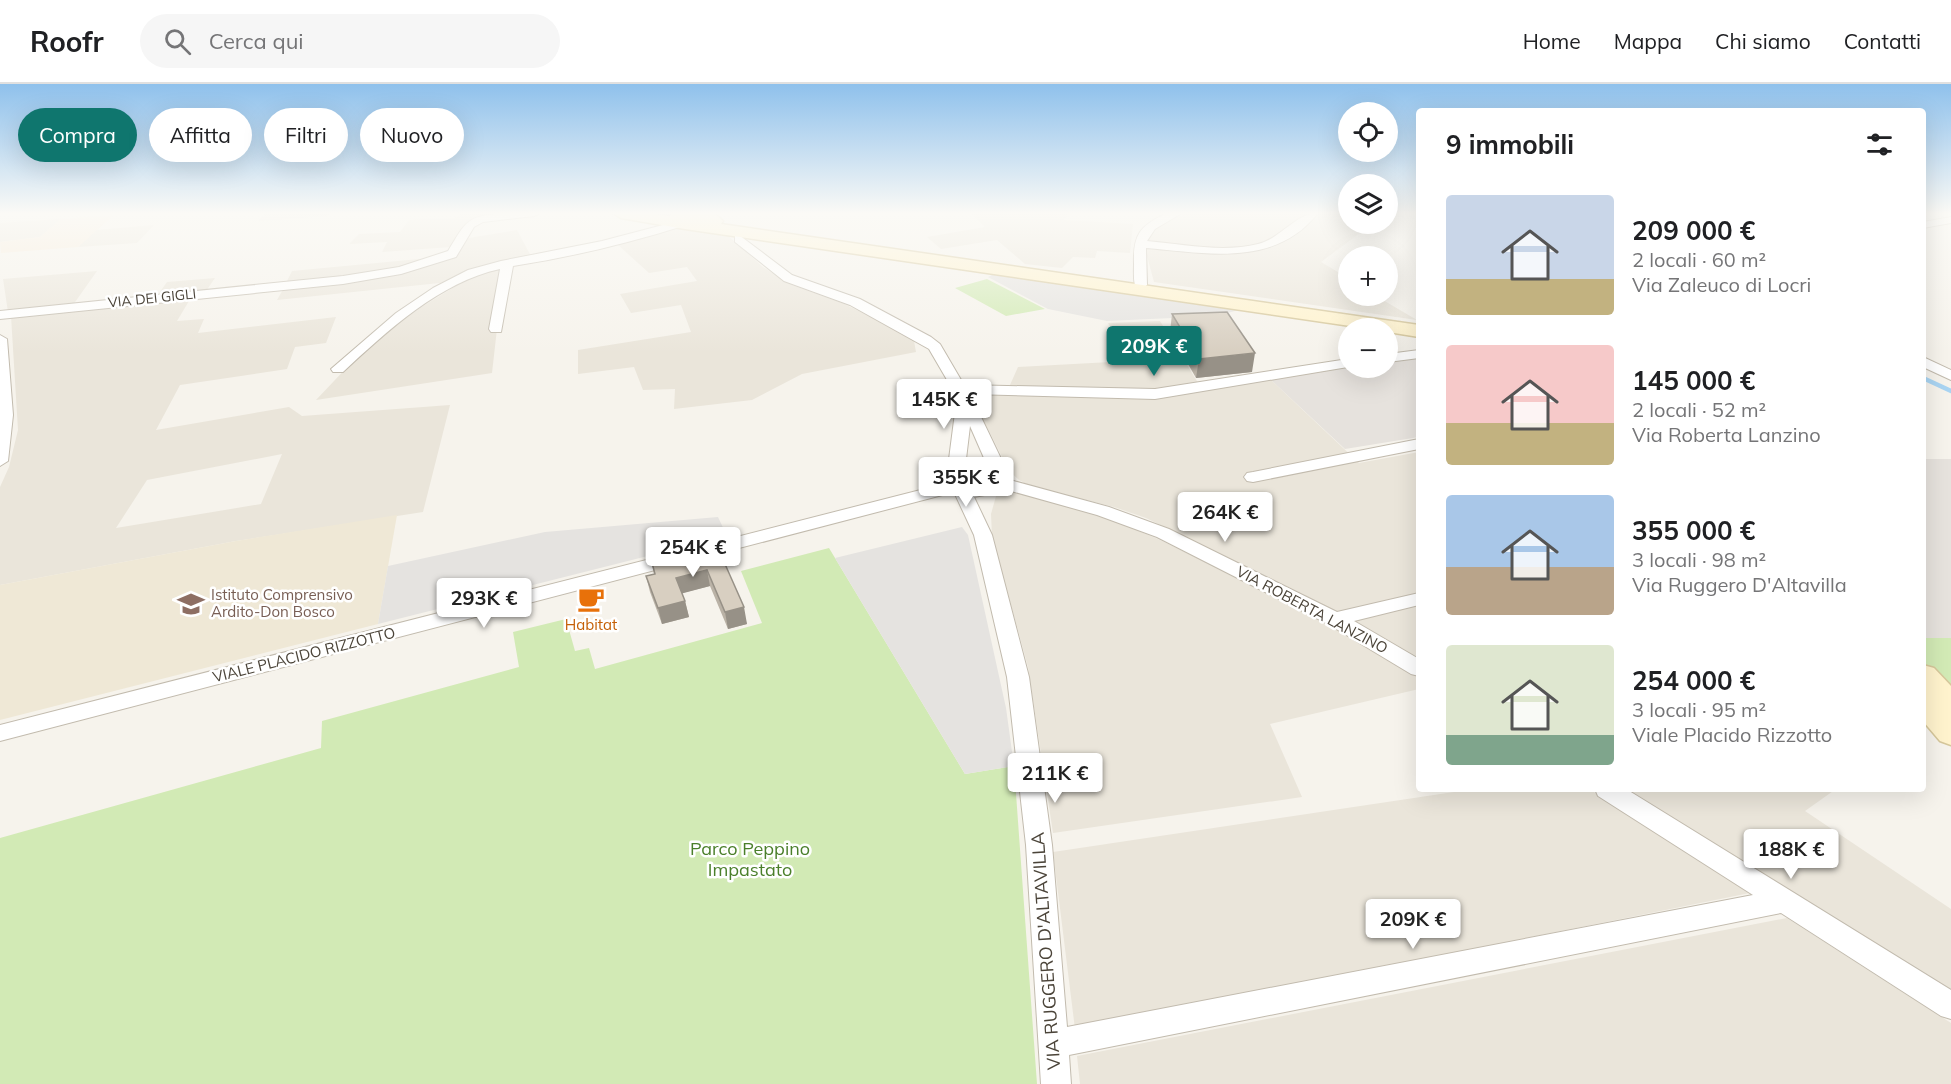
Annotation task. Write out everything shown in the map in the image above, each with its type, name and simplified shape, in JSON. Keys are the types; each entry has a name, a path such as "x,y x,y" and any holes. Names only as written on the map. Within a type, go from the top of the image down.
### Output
{"street":[{"name":"VIA DEI GIGLI","path":"0,315 343,280 401,270 434,260"},
{"path":"338,369 365,344 445,287 474,272 532,260"},
{"path":"761,260 788,278 855,302 935,347 961,391 998,479 976,492 958,481 963,421 961,391"},
{"path":"953,260 1416,331"},
{"path":"966,260 1416,326"},
{"path":"1141,260 1141,285"},
{"path":"496,328 507,265"},
{"path":"0,339 7,410 6,437 0,461"},
{"path":"1398,357 1416,354"},
{"path":"1926,363 1951,376"},
{"path":"961,391 1155,394 1338,365"},
{"path":"1253,477 1416,445"},
{"name":"VIA ROBERTA LANZINO","path":"958,481 976,462 998,479 1163,533 1335,619 1416,667"},
{"name":"VIA RUGGERO D'ALTAVILLA","path":"983,535 984,514 998,479"},
{"name":"VIA RUGGERO D'ALTAVILLA","path":"958,481 983,535 1018,677 1039,845 1056,1084"},
{"name":"VIALE PLACIDO RIZZOTTO","path":"0,733 933,494 958,481"},
{"path":"1335,619 1416,600"},
{"path":"1926,678 1951,706"},
{"path":"1926,704 1951,733"},
{"path":"1612,792 1951,1006"},
{"path":"1053,1044 1782,901"}],"shaded area":[{"path":"429,260 370,274 286,283 292,271"},
{"path":"443,260 526,260 449,282 277,300 285,286 415,270"},
{"path":"634,260 755,260 792,285 842,303 889,325 914,341 916,352 802,374 752,400 674,409 675,389 643,390 634,367 578,374 578,350 691,332 681,305 631,313 620,294 697,281 687,267 649,273"},
{"path":"1020,260 1070,260 1062,268 1025,264"},
{"path":"1148,260 1324,260 1321,262 1338,272 1338,306 1393,306 1416,320 1154,282"},
{"path":"504,267 492,373 316,400 352,362 410,314 464,281 488,270"},
{"path":"97,271 73,305 8,312 3,279"},
{"path":"1000,271 1246,308 1216,316 1107,321 1048,309 988,277"},
{"path":"215,278 206,291 157,296 167,282"},
{"path":"192,296 177,321 204,319 198,333 336,317 326,343 295,347 287,369 180,385 156,430 289,407 302,416 450,405 423,512 236,541 0,585 0,487 9,467 18,430 11,316","holes":["282,454 261,504 116,528 147,480"]},
{"path":"1160,321 1200,386 1176,390 1035,389 1010,385 1018,367 1129,361 1108,323"},
{"path":"1416,356 1416,437 1345,449 1270,379 1338,369 1338,378 1398,378 1398,359"},
{"path":"1270,379 1359,463 1416,453 1416,659 1351,619 1146,518 1114,507 1030,486 1019,480 1009,471 970,393 1144,397"},
{"path":"1926,459 1951,459 1951,638 1926,638"},
{"path":"1012,491 1098,514 1158,539 1364,643 1416,675 1416,690 1270,724 1302,797 1053,833 1028,667 992,536 991,514 996,496 1002,492"},
{"name":"Istituto Comprensivo Ardito-Don Bosco","path":"397,515 378,624 0,720 0,585 236,541"},
{"path":"718,517 727,536 378,624 388,566 545,532"},
{"path":"962,527 968,535 1006,708 1014,766 965,774 835,558"},
{"path":"1454,792 1594,792 1755,892 1075,1029 1053,852"},
{"path":"1631,792 1832,792 1805,811 1951,909 1951,993"},
{"path":"1787,918 1951,1023 1951,1084 1080,1084 1077,1056"}],"green space":[{"path":"987,279 1045,309 1006,316 955,288"},
{"name":"Parco Peppino Impastato","path":"829,548 965,774 1014,766 1037,1084 0,1084 0,838 321,748 322,721 519,667 513,632 566,619 575,651 589,648 595,669 762,623 741,571"},
{"path":"1926,638 1951,638 1951,693 1926,665"}],"building":[{"path":"1227,312 1255,353 1199,359 1172,314"},
{"path":"717,546 744,607 725,612 707,570 676,578 685,601 658,608 646,576 655,574 652,563"}],"waterway":[{"path":"1926,379 1951,391"}],"place":[{"name":"Habitat","path":"591,599"},
{"name":"Istituto Comprensivo Ardito-Don Bosco","path":"191,604"}]}
